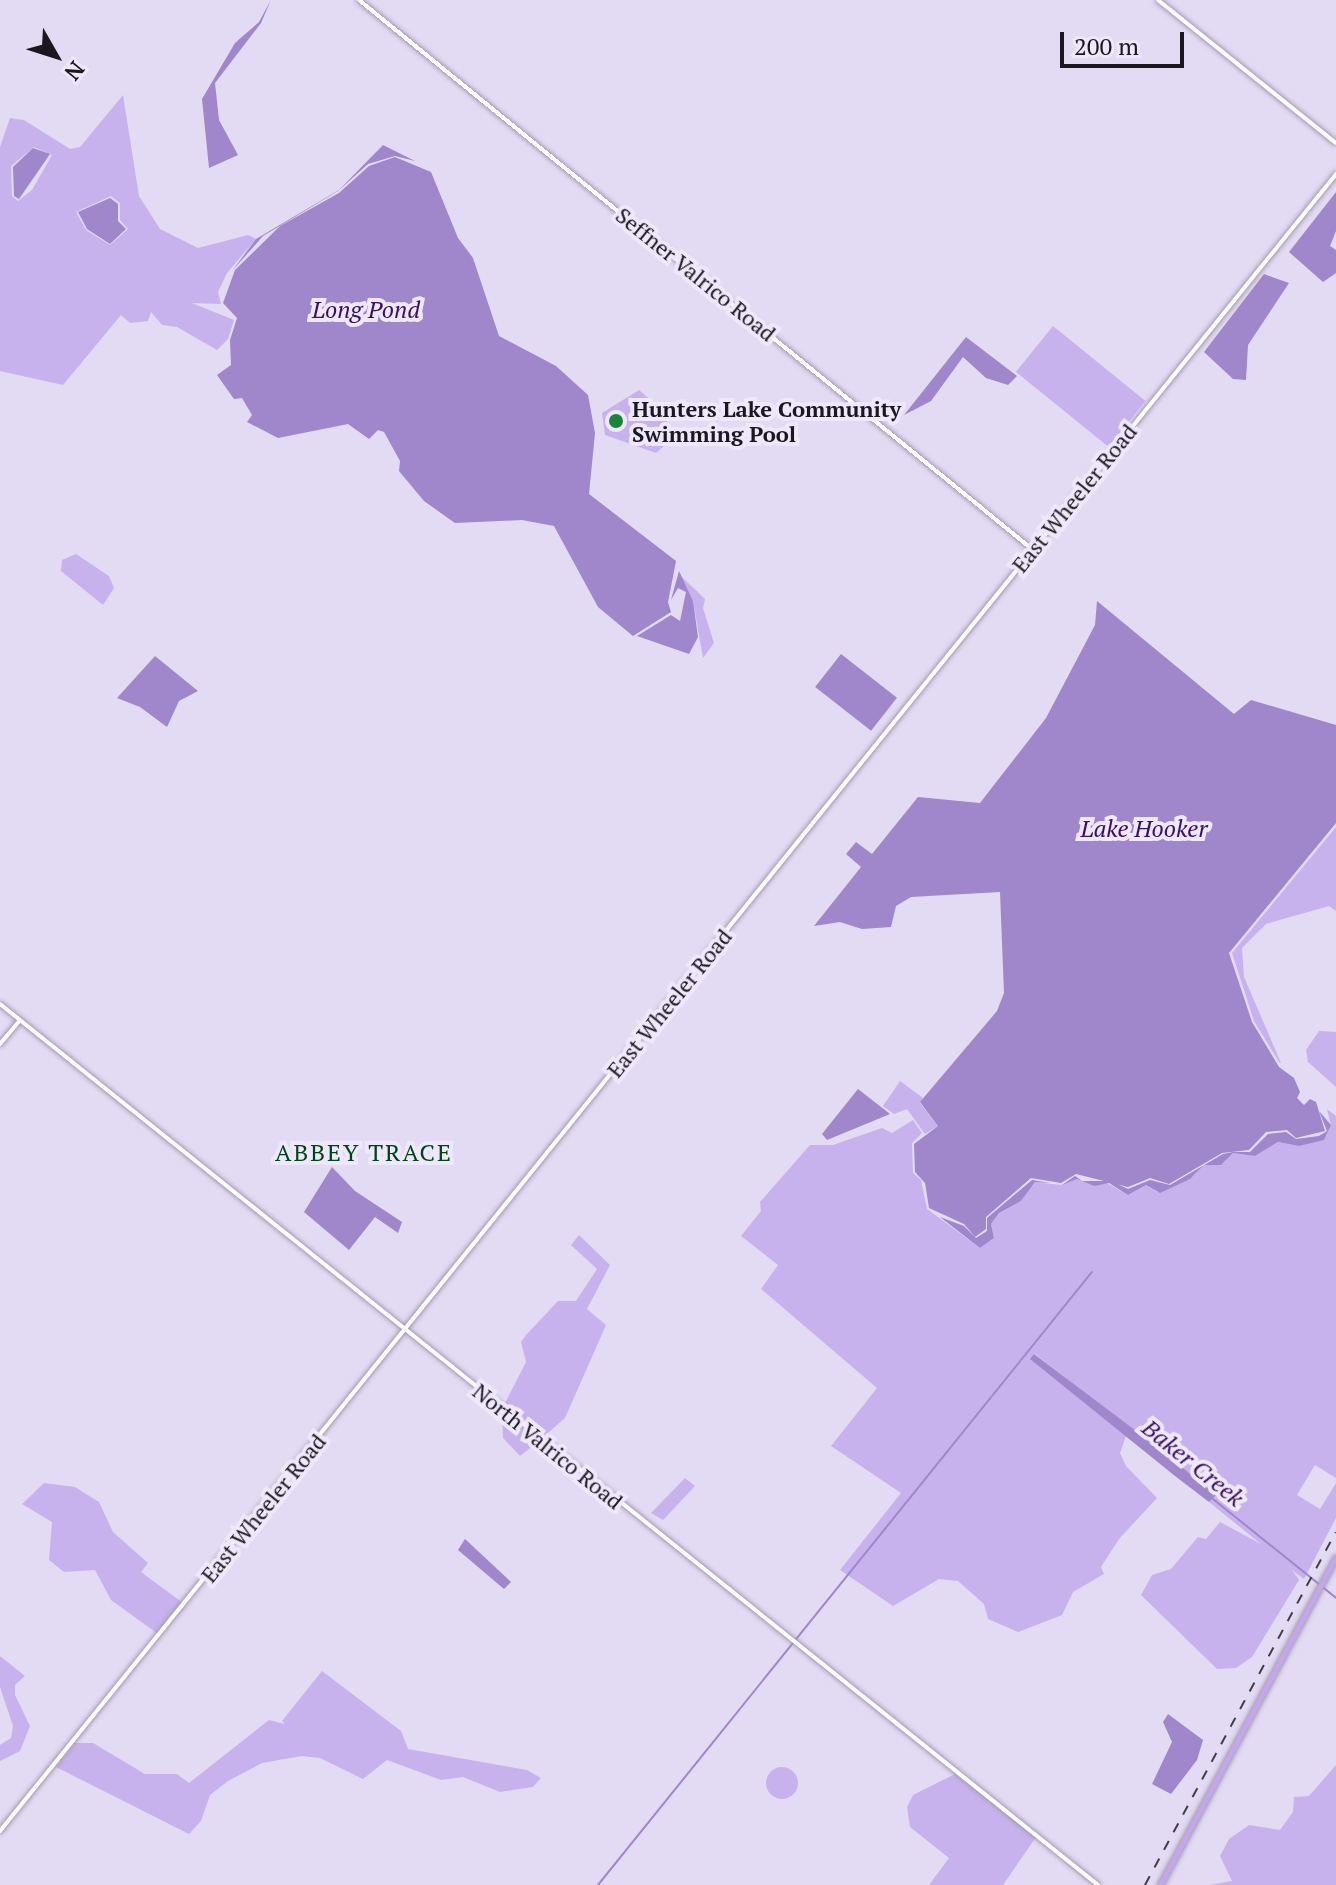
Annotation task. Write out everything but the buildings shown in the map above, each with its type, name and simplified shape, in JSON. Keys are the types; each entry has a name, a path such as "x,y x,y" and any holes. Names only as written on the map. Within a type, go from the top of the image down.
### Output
{"main road":[{"path":"1160,1885 1336,1557"}],"street":[{"name":"Seffner Valrico Road","path":"359,0 1032,549"},
{"path":"1158,0 1336,143"},
{"name":"East Wheeler Road","path":"0,1831 406,1332 1336,174"},
{"name":"North Valrico Road","path":"0,1004 1098,1885"},
{"path":"0,1044 20,1020"}],"shaded area":[{"path":"123,95 139,196 160,229 198,248 248,235 256,239 227,273 218,292 221,304 192,303 234,320 228,339 217,350 177,327 162,325 151,312 148,321 130,323 121,315 63,385 0,371 0,147 10,118 24,120 70,149 80,147","holes":["34,147 52,155 32,190 18,201 12,196 11,166","111,196 120,203 120,220 128,229 110,245 86,230 76,212"]},
{"path":"1053,326 1145,401 1108,447 1016,372"},
{"path":"639,390 668,415 664,446 656,453 605,435 602,413"},
{"path":"76,554 109,576 114,588 103,605 61,571 62,560"},
{"path":"680,575 705,599 703,608 714,643 703,658 693,601"},
{"path":"1336,827 1336,911 1329,906 1266,924 1242,948 1244,977 1281,1063 1254,1021 1232,953"},
{"path":"1319,1031 1336,1032 1336,1087 1308,1062 1306,1050"},
{"path":"900,1081 923,1098 920,1103 938,1126 925,1134 907,1109 894,1114 883,1106"},
{"path":"1327,1109 1336,1116 1336,1478 1315,1465 1297,1495 1320,1509 1336,1483 1336,1518 1304,1579 1292,1570 1299,1580 1252,1657 1236,1668 1217,1669 1141,1595 1152,1575 1171,1569 1198,1537 1206,1539 1220,1522 1261,1544 1209,1502 1215,1495 1035,1354 1031,1359 1126,1436 1120,1453 1126,1466 1157,1498 1119,1539 1101,1567 1104,1574 1073,1592 1062,1615 1018,1632 988,1619 984,1604 958,1581 939,1579 893,1606 840,1570 901,1493 831,1446 877,1388 761,1289 778,1265 741,1236 761,1211 760,1202 810,1145 833,1145 882,1128 892,1133 913,1120 922,1133 912,1143 913,1173 921,1180 927,1209 980,1248 994,1238 991,1224 999,1213 1021,1201 1035,1182 1061,1185 1077,1179 1094,1186 1105,1182 1128,1195 1146,1185 1157,1192 1190,1179 1204,1165 1223,1163 1233,1153 1255,1156 1278,1142 1299,1146 1326,1136 1331,1125"},
{"path":"579,1235 610,1265 587,1309 606,1325 565,1418 542,1438 503,1407 526,1362 521,1342 558,1301 576,1301 597,1269 571,1245"},
{"path":"502,1411 539,1441 520,1456 503,1438"},
{"path":"685,1478 695,1486 663,1520 651,1513"},
{"path":"44,1483 75,1487 99,1502 113,1532 148,1563 141,1572 183,1603 158,1634 111,1600 95,1570 64,1572 49,1560 52,1522 22,1504"},
{"path":"0,1656 25,1676 15,1685 15,1695 30,1726 20,1751 0,1761 0,1745 11,1738 13,1726 0,1687"},
{"path":"322,1671 401,1731 408,1749 527,1770 541,1778 533,1787 500,1792 463,1777 441,1780 387,1760 363,1779 320,1758 302,1756 262,1763 228,1781 210,1795 201,1821 189,1834 56,1767 75,1743 93,1743 145,1774 177,1774 189,1783 269,1720 285,1724 282,1721"},
{"path":"1336,1765 1336,1885 1209,1885 1232,1881 1220,1856 1229,1839 1249,1825 1280,1830 1293,1812 1294,1797 1309,1796"},
{"path":"782,1767 793,1772 798,1783 793,1794 782,1799 771,1794 766,1783 771,1772"},
{"path":"955,1774 1036,1837 1003,1885 929,1885 949,1858 910,1827 907,1807 913,1795"}],"water":[{"path":"271,0 261,23 215,83 219,120 238,155 209,168 202,99 235,43 259,22"},
{"path":"383,145 415,161 395,156 368,164 338,191 263,236 232,271 256,239 339,190"},
{"path":"33,148 50,154 19,199 14,196 13,167"},
{"name":"Long Pond","path":"395,157 431,172 458,238 473,258 499,336 556,366 588,395 595,433 589,494 676,561 668,602 671,612 633,636 598,607 554,526 522,520 455,523 424,501 399,471 400,461 384,432 378,430 369,439 348,424 278,438 247,422 252,415 242,398 234,399 217,375 231,365 230,340 237,318 223,303 235,270 280,226 339,193 369,166"},
{"path":"1336,192 1336,231 1330,246 1336,250 1336,273 1323,282 1289,252"},
{"path":"110,198 118,204 118,221 126,229 110,244 87,229 78,212"},
{"path":"1264,274 1289,283 1248,345 1246,380 1233,379 1204,352"},
{"path":"966,337 1017,376 1008,385 986,378 963,357 931,401 904,415"},
{"path":"679,571 693,601 698,637 689,654 637,636 671,615 680,621 686,592 678,588 671,600"},
{"name":"Lake Hooker","path":"1097,601 1234,714 1251,700 1336,725 1336,823 1229,953 1252,1022 1279,1067 1294,1078 1300,1092 1297,1098 1304,1105 1310,1099 1316,1102 1325,1131 1296,1138 1287,1130 1266,1132 1249,1150 1222,1153 1169,1184 1150,1178 1128,1187 1076,1174 1061,1183 1031,1178 986,1217 986,1229 975,1237 964,1224 929,1208 925,1183 915,1172 914,1144 938,1126 920,1102 997,1011 1004,993 1000,892 911,897 896,906 891,927 862,929 840,922 814,926 861,867 846,854 856,842 872,854 918,797 980,803 1046,718 1095,625"},
{"path":"841,654 897,698 871,731 815,687"},
{"path":"155,656 198,691 179,701 167,727 140,707 117,698"},
{"path":"858,1089 890,1114 827,1140 822,1134"},
{"path":"1319,1111 1331,1125 1324,1140 1299,1146 1278,1142 1255,1156 1233,1153 1221,1165 1204,1165 1223,1154 1233,1152 1250,1152 1268,1134 1286,1132 1296,1139 1319,1136 1327,1131"},
{"path":"1204,1165 1190,1179 1160,1193 1146,1185 1128,1195 1109,1183 1094,1186 1077,1179 1062,1185 1075,1176 1082,1181 1111,1181 1128,1189 1150,1180 1170,1185"},
{"path":"332,1167 355,1191 402,1222 398,1233 375,1217 349,1250 304,1212"},
{"path":"1032,1180 1050,1183 1035,1182 1021,1201 999,1213 991,1224 994,1238 980,1248 940,1217 964,1226 976,1238 987,1231 987,1218"},
{"path":"1034,1354 1216,1495 1209,1502 1175,1476 1030,1359"},
{"path":"465,1539 511,1582 504,1589 458,1550"},
{"path":"1168,1714 1203,1740 1197,1760 1171,1794 1152,1784 1172,1742 1163,1722"}],"waterway":[{"path":"598,1885 1092,1272"},
{"name":"Baker Creek","path":"1213,1499 1336,1598"}],"railway":[{"path":"1145,1885 1336,1532"}],"place":[{"name":"Hunters Lake Community Swimming Pool","path":"616,421"}],"district":[{"name":"ABBEY TRACE","path":"364,1153"}]}
